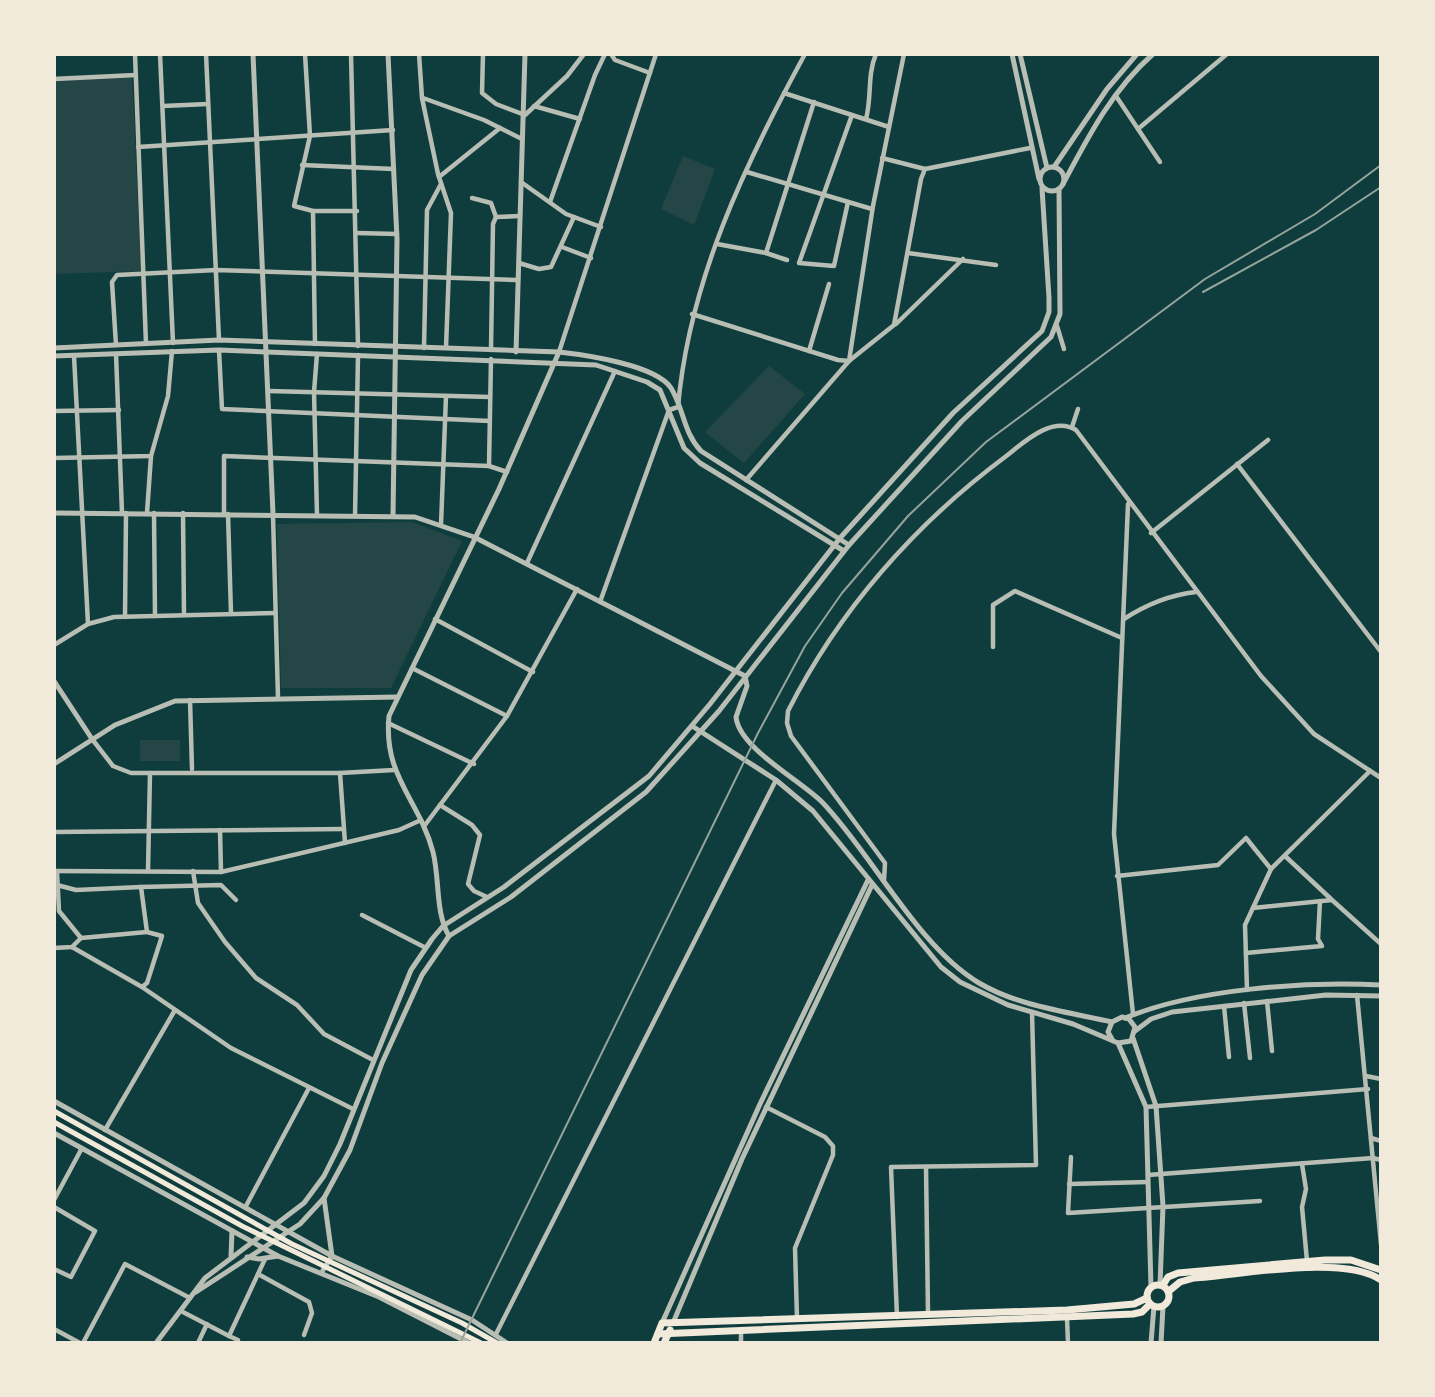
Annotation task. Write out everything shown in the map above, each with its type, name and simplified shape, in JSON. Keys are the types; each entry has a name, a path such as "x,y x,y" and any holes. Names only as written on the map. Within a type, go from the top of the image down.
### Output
{"highway":[{"path":"658,1334 897,1319 928,1313 1067,1310 1150,1303 1163,1306 1169,1300 1164,1287 1168,1277 1178,1273 1307,1261 1351,1260 1381,1270"},
{"path":"654,1343 662,1323 797,1319 1067,1318 1139,1314 1150,1303 1151,1287 1164,1287 1194,1278 1349,1268 1381,1280"},
{"path":"664,1343 673,1323"}],"main road":[{"path":"54,1111 292,1244 462,1323 497,1343"},
{"path":"54,1122 242,1226 481,1343"}],"street":[{"path":"135,54 146,344"},
{"path":"160,54 173,343"},
{"path":"206,54 219,341"},
{"path":"253,54 270,411 278,698"},
{"path":"305,54 310,136 293,204 297,208 313,211 356,211"},
{"path":"351,54 358,346"},
{"path":"388,54 397,234 393,516"},
{"path":"419,54 422,98 439,177 451,214 446,348"},
{"path":"483,54 482,93 496,104 525,115"},
{"path":"516,352 525,54"},
{"path":"525,115 567,76 584,54"},
{"path":"550,202 580,119 608,54 615,60 650,73"},
{"path":"449,936 443,926 433,854 423,822 394,769 389,754 388,723 434,618 507,472 556,361 602,228 656,54"},
{"path":"678,407 692,314 716,244 784,93 805,54"},
{"path":"866,120 872,97 871,67 876,54"},
{"path":"849,361 872,209 904,54"},
{"path":"156,1343 205,1278 304,1203 324,1176 424,947 443,926 599,818 649,776 692,726 840,538 953,413 1042,331 1049,305 1042,188 1030,148 1012,54"},
{"path":"1020,54 1047,168"},
{"path":"1039,179 1047,168 1055,167 1107,89 1137,54"},
{"path":"1042,188 1051,192 1061,186 1115,95 1153,54"},
{"path":"1138,129 1227,54"},
{"path":"54,79 136,75"},
{"path":"784,93 889,127"},
{"path":"1115,95 1160,162"},
{"path":"422,98 522,139"},
{"path":"766,253 814,103"},
{"path":"163,106 208,104"},
{"path":"534,106 580,119"},
{"path":"848,202 834,265 799,263 852,115"},
{"path":"439,177 500,128"},
{"path":"138,147 393,130"},
{"path":"882,158 925,169 1030,148"},
{"path":"302,166 394,169"},
{"path":"1055,167 1062,174 1060,306 1057,326 1064,349"},
{"path":"894,325 925,169"},
{"path":"747,172 872,209"},
{"path":"521,181 575,217 602,228"},
{"path":"424,348 427,210 441,184"},
{"path":"472,198 491,203 496,217 491,279 491,351"},
{"path":"313,211 315,344"},
{"path":"496,217 520,216"},
{"path":"519,263 548,269 562,247 575,217"},
{"path":"357,233 397,234"},
{"path":"716,244 766,253 787,260"},
{"path":"562,247 591,258"},
{"path":"908,253 996,265"},
{"path":"746,481 849,361 894,325 963,259"},
{"path":"116,345 113,279 117,275 216,270 518,280"},
{"path":"809,351 829,284"},
{"path":"692,314 849,361"},
{"path":"192,1296 247,1256 289,1232 324,1198 350,1150 382,1063 422,975 449,936 511,897 656,782 701,733 849,545 962,421 1042,348 1057,326"},
{"path":"54,348 219,341 559,352 600,358 651,373 670,388 692,441 719,465 849,545"},
{"path":"54,356 219,350 587,364 615,371 656,387 663,393 684,448 700,463 844,551"},
{"path":"219,350 222,409 490,421"},
{"path":"155,616 150,513 151,456 168,396 172,351"},
{"path":"317,353 314,392 317,515"},
{"path":"116,354 124,513 125,617"},
{"path":"355,516 358,354"},
{"path":"74,356 88,624"},
{"path":"489,466 491,359"},
{"path":"527,563 615,371"},
{"path":"269,391 490,397"},
{"path":"442,525 446,396"},
{"path":"669,410 678,407"},
{"path":"1072,427 1078,409"},
{"path":"54,411 119,410"},
{"path":"600,602 669,410"},
{"path":"1072,427 1261,676 1314,734 1381,778"},
{"path":"884,880 885,863 792,736 787,723 788,711 853,608 927,521 965,487 1036,433 1072,427"},
{"path":"1151,533 1268,440"},
{"path":"54,458 151,456"},
{"path":"230,614 224,456 489,466 507,472"},
{"path":"1237,464 1381,652"},
{"path":"1128,503 1114,834 1133,1014"},
{"path":"54,513 415,517 474,537 527,563 745,676 747,686 736,717 743,736 823,804 947,958 977,982 1033,1004 1112,1022 1165,1002 1247,991 1349,983 1381,985"},
{"path":"183,513 184,615"},
{"path":"81,938 59,911 56,871 220,872 423,822 474,764 507,716 577,589"},
{"path":"993,647 993,605 1015,591 1122,638"},
{"path":"1123,620 1143,607 1176,594 1197,592"},
{"path":"54,645 88,624 125,617 275,613"},
{"path":"434,618 533,672"},
{"path":"411,668 507,716"},
{"path":"54,681 92,739 113,766 123,772 340,773 394,769"},
{"path":"54,764 92,739 155,707 190,699 398,696"},
{"path":"190,699 192,769"},
{"path":"388,723 474,764"},
{"path":"692,726 776,780 813,811 950,975 980,992 1116,1042 1128,1043 1151,1019 1172,1012 1267,1000 1357,994 1381,996"},
{"path":"1247,991 1245,925 1271,869 1370,771"},
{"path":"148,871 150,773"},
{"path":"340,773 345,843"},
{"path":"649,776 656,782"},
{"path":"496,1334 776,780"},
{"path":"440,805 472,825 480,835 468,884 474,891 487,897"},
{"path":"54,832 343,829"},
{"path":"220,830 220,872"},
{"path":"1117,876 1218,865 1246,838 1271,869"},
{"path":"1285,856 1381,944"},
{"path":"193,872 198,902 225,942 256,978 297,1005 324,1034 373,1059"},
{"path":"673,1323 766,1107 870,882"},
{"path":"662,1323 807,1003 870,882"},
{"path":"57,885 76,890 221,885 236,900"},
{"path":"141,887 148,932"},
{"path":"881,895 890,889"},
{"path":"1252,908 1332,900"},
{"path":"1246,953 1322,946 1318,939 1320,901"},
{"path":"362,915 424,947"},
{"path":"55,950 72,947 81,938 148,932 162,936 147,984 142,987"},
{"path":"72,947 142,987 230,1048 353,1109"},
{"path":"1357,994 1381,1244"},
{"path":"1267,1000 1272,1051"},
{"path":"1244,1002 1250,1058"},
{"path":"1223,1005 1229,1057"},
{"path":"105,1130 174,1010"},
{"path":"897,1319 891,1167 1036,1165 1032,1012"},
{"path":"1125,1017 1133,1023 1134,1035 1156,1106 1163,1206 1164,1287"},
{"path":"1112,1022 1108,1032 1116,1042 1146,1107 1151,1287"},
{"path":"1366,1076 1381,1079"},
{"path":"246,1206 309,1088"},
{"path":"1146,1107 1368,1089"},
{"path":"54,1101 332,1256 445,1307 496,1334 507,1343"},
{"path":"766,1107 825,1137 833,1146 833,1155 795,1248 797,1319"},
{"path":"54,1133 278,1256 379,1297 469,1343"},
{"path":"1371,1139 1381,1141"},
{"path":"54,1200 82,1148"},
{"path":"1071,1157 1068,1213 1260,1201"},
{"path":"1069,1184 1148,1179 1161,1174 1373,1158 1381,1160"},
{"path":"1302,1164 1306,1189 1302,1207 1307,1261"},
{"path":"926,1167 928,1313"},
{"path":"321,1273 332,1256 324,1198"},
{"path":"54,1207 95,1231 71,1277 54,1269"},
{"path":"231,1256 232,1231"},
{"path":"247,1256 265,1259 278,1256"},
{"path":"229,1336 265,1259"},
{"path":"54,1329 82,1343 125,1264 192,1296"},
{"path":"258,1273 309,1302 312,1313 304,1335"},
{"path":"1150,1303 1151,1343"},
{"path":"1160,1343 1163,1306"},
{"path":"181,1311 238,1340 236,1343"},
{"path":"1067,1318 1068,1343"},
{"path":"198,1343 207,1324"},
{"path":"741,1329 741,1343"}],"shaded area":[{"path":"132,73 141,271 54,274 54,76"},
{"path":"683,156 715,169 694,225 661,209"},
{"path":"769,366 805,394 744,463 705,432"},
{"path":"412,522 462,541 391,688 281,688 277,524"},
{"path":"140,740 180,740 180,761 140,761"}],"railway":[{"path":"460,1343 758,733 805,646 842,593 908,516 986,442 1205,279 1315,214 1381,165"},
{"path":"1203,292 1316,230 1381,187"}]}
